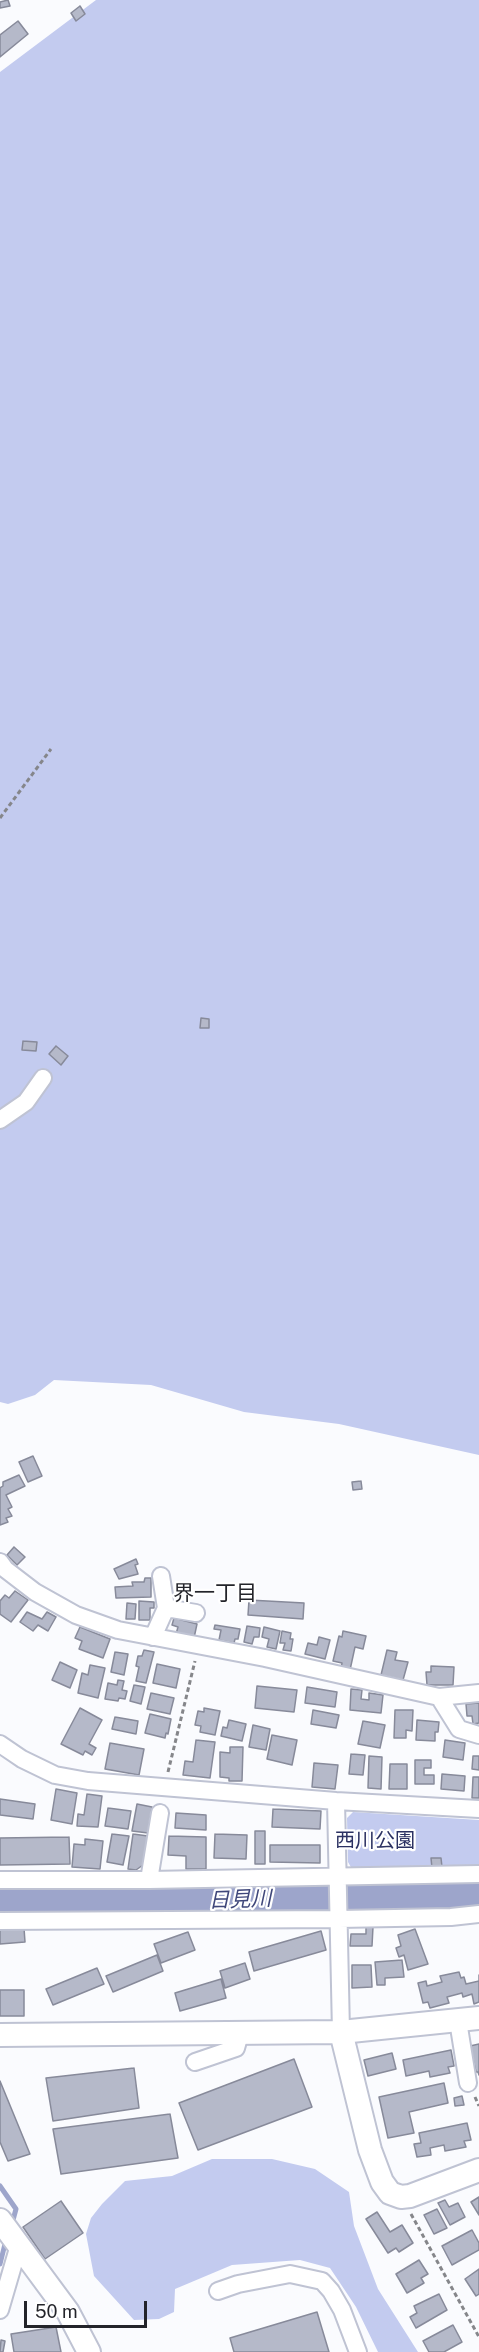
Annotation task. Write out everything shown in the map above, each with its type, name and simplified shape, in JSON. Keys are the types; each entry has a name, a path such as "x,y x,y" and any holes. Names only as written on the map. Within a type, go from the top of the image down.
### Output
{"street":[{"path":"0,1120 26,1102 43,1078"},
{"path":"2,1567 35,1592 76,1616 118,1630 199,1645 440,1697 479,1693"},
{"path":"153,1637 166,1608 161,1576"},
{"path":"166,1608 196,1614"},
{"path":"440,1697 459,1729 479,1735"},
{"path":"0,1744 22,1759 55,1774 88,1781 336,1801 479,1809"},
{"path":"336,1801 341,2032 370,2150 386,2188 390,2193 401,2197 419,2193 479,2170"},
{"path":"149,1880 160,1813"},
{"path":"0,1880 149,1880 479,1874"},
{"path":"0,1921 339,1919 451,1917 479,1914"},
{"path":"0,2035 341,2032 469,2020 468,2084"},
{"path":"195,2062 230,2052 236,2048 240,2034"},
{"path":"0,2221 68,2312 89,2352"},
{"path":"0,2310 19,2245"},
{"path":"218,2291 238,2284 290,2274 322,2281 342,2310 358,2352"}],"path":[{"path":"0,818 51,749"},
{"path":"164,1788 199,1645"},
{"path":"401,2197 479,2337"}],"green space":[{"path":"96,0 479,0 479,1455 339,1424 244,1412 151,1385 54,1380 35,1395 8,1404 0,1402 0,72"},
{"name":"西川公園","path":"353,1812 479,1820 479,1865 352,1869 348,1862 347,1818"},
{"path":"212,2159 272,2159 315,2169 349,2192 354,2226 378,2289 418,2352 378,2352 356,2307 330,2268 300,2260 232,2265 175,2289 174,2312 159,2319 134,2320 94,2276 86,2234 91,2218 125,2181 172,2176"}],"building":[{"path":"8,0 10,6 0,8 0,2"},
{"path":"80,6 85,14 76,21 71,13"},
{"path":"18,21 28,34 0,57 0,35"},
{"path":"201,1018 209,1019 209,1028 200,1028"},
{"path":"23,1041 37,1042 36,1051 22,1050"},
{"path":"56,1046 68,1056 61,1065 49,1054"},
{"path":"33,1456 42,1476 28,1482 19,1462"},
{"path":"19,1475 25,1486 6,1495 12,1507 8,1509 12,1516 6,1518 8,1522 0,1525 0,1488 3,1482"},
{"path":"361,1481 362,1489 353,1490 352,1482"},
{"path":"14,1547 25,1557 17,1565 7,1555"},
{"path":"136,1559 138,1574 119,1579 114,1569"},
{"path":"145,1578 151,1578 151,1597 116,1598 115,1587 133,1586 132,1582 144,1582"},
{"path":"15,1591 28,1600 11,1622 0,1614 0,1601 5,1595 9,1598"},
{"path":"249,1600 304,1603 303,1619 248,1615"},
{"path":"139,1601 154,1602 154,1608 150,1608 150,1620 139,1620"},
{"path":"127,1603 136,1604 135,1619 126,1619"},
{"path":"27,1612 42,1619 47,1612 56,1617 48,1631 38,1625 33,1631 20,1622"},
{"path":"174,1618 197,1624 194,1638 176,1634 178,1627 172,1625"},
{"path":"215,1625 240,1629 238,1639 235,1639 234,1643 219,1640 221,1630 214,1629"},
{"path":"247,1626 260,1628 259,1637 254,1637 252,1644 244,1642"},
{"path":"80,1627 110,1639 103,1658 79,1649 82,1641 75,1638"},
{"path":"264,1627 280,1631 276,1649 267,1647 269,1639 262,1637"},
{"path":"282,1631 291,1633 290,1639 293,1639 291,1651 283,1650 285,1643 280,1643"},
{"path":"343,1631 366,1636 363,1649 355,1647 350,1670 341,1668 342,1663 333,1661 339,1636 342,1637"},
{"path":"319,1637 330,1640 325,1659 305,1654 308,1643 317,1645"},
{"path":"144,1650 154,1652 146,1683 136,1681 139,1667 136,1666 138,1656 142,1656"},
{"path":"387,1650 397,1652 395,1660 408,1662 403,1680 381,1675"},
{"path":"115,1652 128,1654 124,1675 111,1672"},
{"path":"60,1662 77,1670 70,1688 52,1680"},
{"path":"157,1664 180,1669 176,1688 153,1683"},
{"path":"90,1665 105,1668 98,1698 78,1693 82,1673 88,1675"},
{"path":"431,1666 454,1667 453,1685 427,1685 426,1672 431,1672"},
{"path":"118,1680 124,1681 122,1690 127,1691 125,1699 119,1698 118,1701 105,1699 108,1683 117,1685"},
{"path":"134,1685 145,1687 141,1704 130,1701"},
{"path":"257,1686 297,1690 294,1712 255,1708"},
{"path":"307,1687 337,1692 335,1707 305,1703"},
{"path":"351,1689 362,1690 361,1699 369,1700 369,1693 383,1695 381,1713 350,1710"},
{"path":"151,1693 174,1698 170,1714 147,1709"},
{"path":"479,1703 479,1723 473,1724 472,1716 467,1716 466,1704"},
{"path":"80,1708 102,1720 89,1744 96,1748 92,1755 85,1751 83,1755 61,1744"},
{"path":"204,1708 220,1711 215,1735 200,1732 201,1726 195,1725 198,1711 204,1712"},
{"path":"313,1710 339,1715 336,1728 311,1724"},
{"path":"395,1710 413,1710 412,1731 406,1730 406,1738 394,1738"},
{"path":"150,1714 171,1719 165,1738 145,1733"},
{"path":"115,1717 138,1721 136,1734 112,1729"},
{"path":"229,1720 246,1724 242,1741 221,1736 223,1727 227,1728"},
{"path":"417,1720 439,1722 438,1732 435,1732 435,1741 416,1740"},
{"path":"363,1721 385,1725 380,1748 358,1744"},
{"path":"253,1725 270,1729 266,1750 249,1747"},
{"path":"272,1735 297,1740 292,1765 267,1759"},
{"path":"196,1740 215,1742 210,1778 183,1775 185,1761 193,1762"},
{"path":"445,1740 465,1743 463,1760 443,1757"},
{"path":"110,1743 144,1749 139,1775 105,1769"},
{"path":"230,1747 243,1747 242,1781 229,1781 229,1778 220,1777 220,1752 230,1753"},
{"path":"351,1754 365,1755 363,1775 349,1774"},
{"path":"369,1756 382,1757 381,1789 368,1788"},
{"path":"473,1756 479,1756 479,1770 472,1769"},
{"path":"415,1760 431,1760 431,1768 424,1768 424,1775 434,1775 434,1784 415,1784"},
{"path":"314,1763 338,1765 335,1789 312,1787"},
{"path":"390,1764 407,1764 407,1789 389,1789"},
{"path":"442,1774 465,1776 464,1791 441,1789"},
{"path":"473,1777 479,1777 479,1798 472,1798"},
{"path":"56,1789 77,1793 72,1824 51,1820"},
{"path":"87,1794 102,1796 98,1827 77,1826 78,1814 84,1815"},
{"path":"0,1799 35,1804 33,1819 0,1815"},
{"path":"137,1804 152,1807 148,1833 132,1831"},
{"path":"108,1808 131,1811 128,1829 105,1826"},
{"path":"273,1809 321,1811 320,1829 272,1827"},
{"path":"176,1813 206,1815 206,1830 175,1828"},
{"path":"255,1831 265,1831 265,1864 255,1864"},
{"path":"112,1834 129,1836 123,1865 107,1862"},
{"path":"133,1834 148,1836 143,1865 136,1870 128,1869"},
{"path":"215,1834 247,1835 246,1859 214,1858"},
{"path":"169,1836 206,1837 206,1869 186,1869 186,1856 168,1855"},
{"path":"69,1837 70,1864 0,1865 0,1838"},
{"path":"85,1839 103,1841 100,1869 72,1867 74,1844 85,1845"},
{"path":"270,1845 320,1845 320,1863 270,1862"},
{"path":"431,1858 441,1858 442,1867 432,1868"},
{"path":"366,1926 373,1927 372,1946 350,1946 351,1934 366,1934"},
{"path":"24,1928 25,1942 0,1944 0,1930"},
{"path":"415,1929 428,1964 408,1970 404,1955 399,1957 396,1948 401,1946 398,1935"},
{"path":"321,1931 326,1950 254,1971 249,1952"},
{"path":"188,1932 195,1950 161,1963 154,1944"},
{"path":"157,1955 163,1971 113,1992 106,1976"},
{"path":"402,1960 404,1977 385,1978 385,1985 377,1985 375,1962"},
{"path":"245,1963 250,1979 225,1988 220,1971"},
{"path":"352,1965 371,1965 372,1987 352,1988"},
{"path":"97,1968 104,1984 53,2005 46,1989"},
{"path":"459,1972 466,1984 479,1981 479,2002 474,2004 472,1994 463,1997 462,1993 447,1997 449,2003 430,2008 428,2002 423,2003 418,1983 426,1981 427,1986 442,1982 440,1976"},
{"path":"221,1979 226,1998 180,2011 175,1993"},
{"path":"0,1990 24,1990 24,2016 0,2016"},
{"path":"479,2044 479,2075 476,2072 470,2046"},
{"path":"451,2050 454,2066 448,2067 450,2073 430,2077 429,2071 406,2076 403,2060"},
{"path":"392,2053 396,2069 368,2076 364,2060"},
{"path":"294,2059 312,2107 198,2150 179,2103"},
{"path":"134,2068 139,2108 53,2121 46,2078"},
{"path":"0,2081 30,2154 8,2161 0,2142"},
{"path":"444,2083 448,2103 409,2112 414,2133 388,2138 379,2097"},
{"path":"462,2096 464,2105 455,2106 454,2098"},
{"path":"170,2114 178,2158 61,2174 53,2129"},
{"path":"467,2123 471,2140 464,2141 466,2147 445,2151 444,2145 430,2148 431,2155 417,2157 414,2144 421,2143 419,2133"},
{"path":"479,2197 479,2215 471,2202"},
{"path":"445,2200 449,2207 458,2203 465,2217 450,2225 438,2203"},
{"path":"61,2201 83,2233 45,2259 23,2227"},
{"path":"437,2209 447,2228 434,2234 424,2215"},
{"path":"377,2212 390,2232 402,2225 413,2243 399,2252 396,2248 388,2253 366,2219"},
{"path":"472,2230 479,2243 479,2250 452,2265 442,2246"},
{"path":"419,2260 428,2274 421,2278 424,2283 407,2293 396,2274"},
{"path":"479,2269 479,2294 476,2296 465,2279"},
{"path":"439,2294 447,2310 416,2328 410,2317 417,2313 414,2306"},
{"path":"317,2312 329,2352 234,2352 230,2338"},
{"path":"453,2325 462,2342 444,2352 429,2352 423,2341"},
{"path":"56,2327 61,2352 14,2352 11,2334"},
{"path":"1,2340 5,2341 3,2352 0,2352"}],"waterway":[{"name":"日見川","path":"0,1899 94,1898 206,1901 450,1895 479,1891"},
{"path":"0,2186 16,2209 13,2220"},
{"path":"0,2264 5,2244"}],"district":[{"name":"界一丁目","path":"215,1594"}]}
